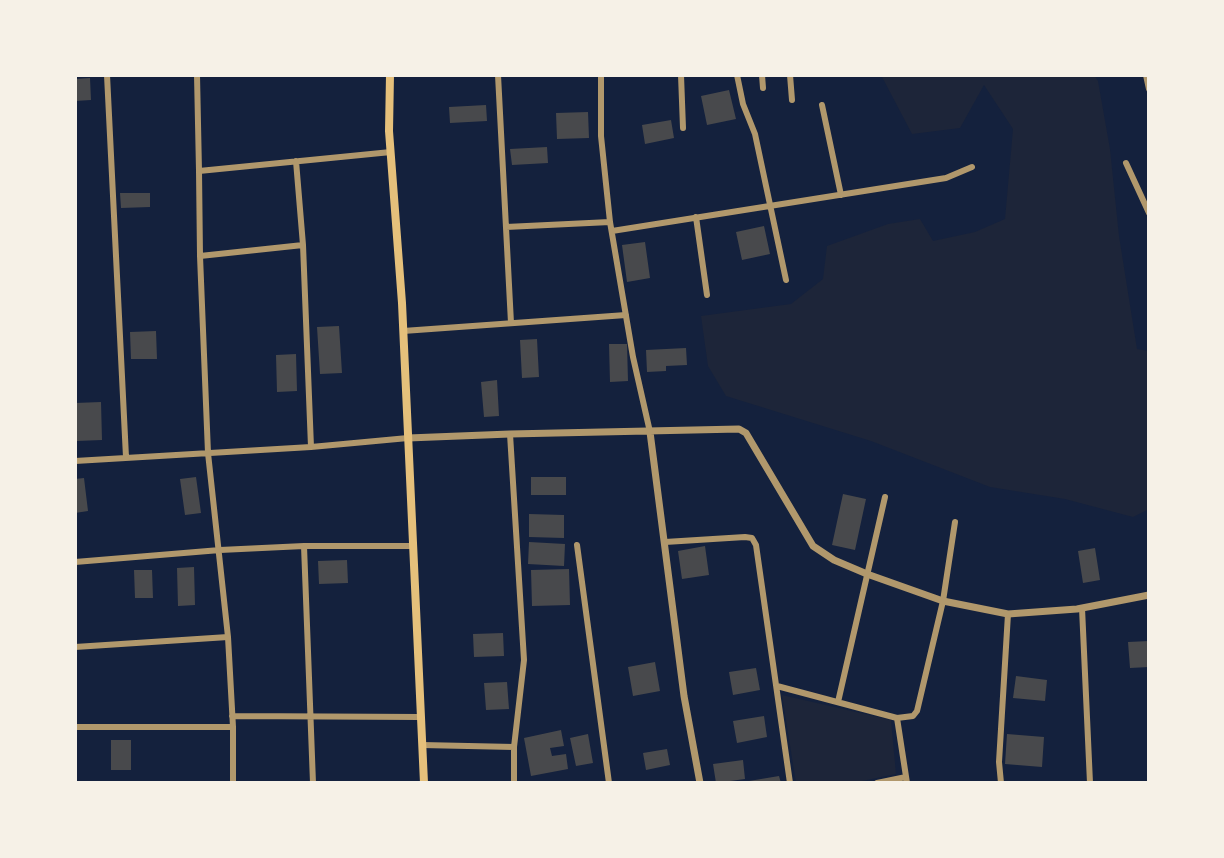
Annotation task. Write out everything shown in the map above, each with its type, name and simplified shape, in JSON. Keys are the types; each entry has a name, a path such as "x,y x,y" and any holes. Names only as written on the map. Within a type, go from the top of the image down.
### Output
{"main road":[{"path":"390,75 391,152 403,331 424,783"}],"street":[{"path":"107,75 127,457"},
{"path":"197,75 200,256 208,453 228,637 233,783"},
{"path":"498,75 510,323"},
{"path":"601,75 601,136 610,222 650,432 684,696 700,783"},
{"path":"681,75 683,128"},
{"path":"737,75 743,104 755,134 786,280"},
{"path":"762,75 763,88"},
{"path":"790,75 792,100"},
{"path":"1146,75 1149,89"},
{"path":"822,105 841,195"},
{"path":"199,171 391,152"},
{"path":"296,161 303,245 312,447"},
{"path":"1126,163 1149,213"},
{"path":"612,231 946,178 972,167"},
{"path":"696,217 707,295"},
{"path":"506,227 610,222"},
{"path":"200,256 303,245"},
{"path":"403,331 626,315"},
{"path":"75,461 510,434 739,429 746,433 813,546 834,560 867,574 943,601 1008,614 1082,608 1149,595"},
{"path":"510,434 524,660 514,747 514,783"},
{"path":"838,702 885,498"},
{"path":"777,686 897,718 913,716 918,711 943,601 955,522"},
{"path":"665,542 745,537 752,538 756,545 790,783"},
{"path":"577,545 609,783"},
{"path":"304,546 313,783"},
{"path":"75,562 304,546 412,546"},
{"path":"1082,608 1090,783"},
{"path":"1001,783 999,762 1008,614"},
{"path":"75,647 228,637"},
{"path":"232,716 420,718"},
{"path":"877,783 907,780 897,718"},
{"path":"75,727 233,727"},
{"path":"422,745 514,747"}],"shaded area":[{"path":"881,75 1094,75 1098,81 1137,349 1149,351 1149,509 1133,517 1065,499 990,487 871,441 726,396 708,366 701,316 791,304 823,279 827,246 888,224 920,219 933,241 975,232 1005,219 1013,129 984,85 960,128 912,134"},
{"path":"782,695 891,720 896,774 853,783 796,783"}],"building":[{"path":"90,78 91,100 75,101 75,79"},
{"path":"729,90 736,119 707,125 701,96"},
{"path":"486,105 487,121 450,123 449,107"},
{"path":"588,112 589,138 557,139 556,113"},
{"path":"671,120 674,138 645,144 642,125"},
{"path":"547,147 548,163 512,165 510,149"},
{"path":"120,193 150,193 150,207 121,208"},
{"path":"764,226 770,254 742,260 736,232"},
{"path":"645,242 650,278 627,282 622,245"},
{"path":"339,326 342,373 320,374 317,327"},
{"path":"156,331 157,359 131,359 130,332"},
{"path":"537,339 539,377 522,378 520,340"},
{"path":"609,344 627,344 628,381 610,382"},
{"path":"686,348 687,365 666,366 666,371 647,372 646,350"},
{"path":"296,354 297,391 277,392 276,355"},
{"path":"497,380 499,416 484,417 481,382"},
{"path":"101,402 102,440 76,441 75,403"},
{"path":"196,477 201,513 185,515 180,479"},
{"path":"531,477 566,477 566,495 531,495"},
{"path":"84,478 88,511 75,513 75,479"},
{"path":"843,494 866,499 855,550 832,545"},
{"path":"529,514 564,515 564,538 529,537"},
{"path":"529,542 565,544 564,566 528,564"},
{"path":"705,546 709,575 682,579 678,551"},
{"path":"1095,548 1100,580 1083,583 1078,551"},
{"path":"347,560 348,583 319,584 318,561"},
{"path":"194,567 195,605 178,606 177,568"},
{"path":"569,569 570,605 532,606 531,570"},
{"path":"134,570 152,570 153,598 135,598"},
{"path":"503,633 504,656 474,657 473,634"},
{"path":"1149,641 1149,667 1130,668 1128,642"},
{"path":"655,662 660,691 633,696 628,667"},
{"path":"756,668 760,690 733,695 729,672"},
{"path":"1016,676 1047,680 1045,701 1013,698"},
{"path":"507,682 509,709 486,710 484,683"},
{"path":"764,716 767,737 737,743 733,721"},
{"path":"561,730 564,746 550,748 552,756 566,754 568,769 531,776 524,738"},
{"path":"588,734 593,763 576,766 570,738"},
{"path":"1007,734 1044,737 1042,767 1005,764"},
{"path":"111,740 131,740 131,770 111,770"},
{"path":"667,749 670,765 646,770 643,753"},
{"path":"743,760 745,779 716,783 713,764"},
{"path":"779,776 781,783 749,781"}]}
